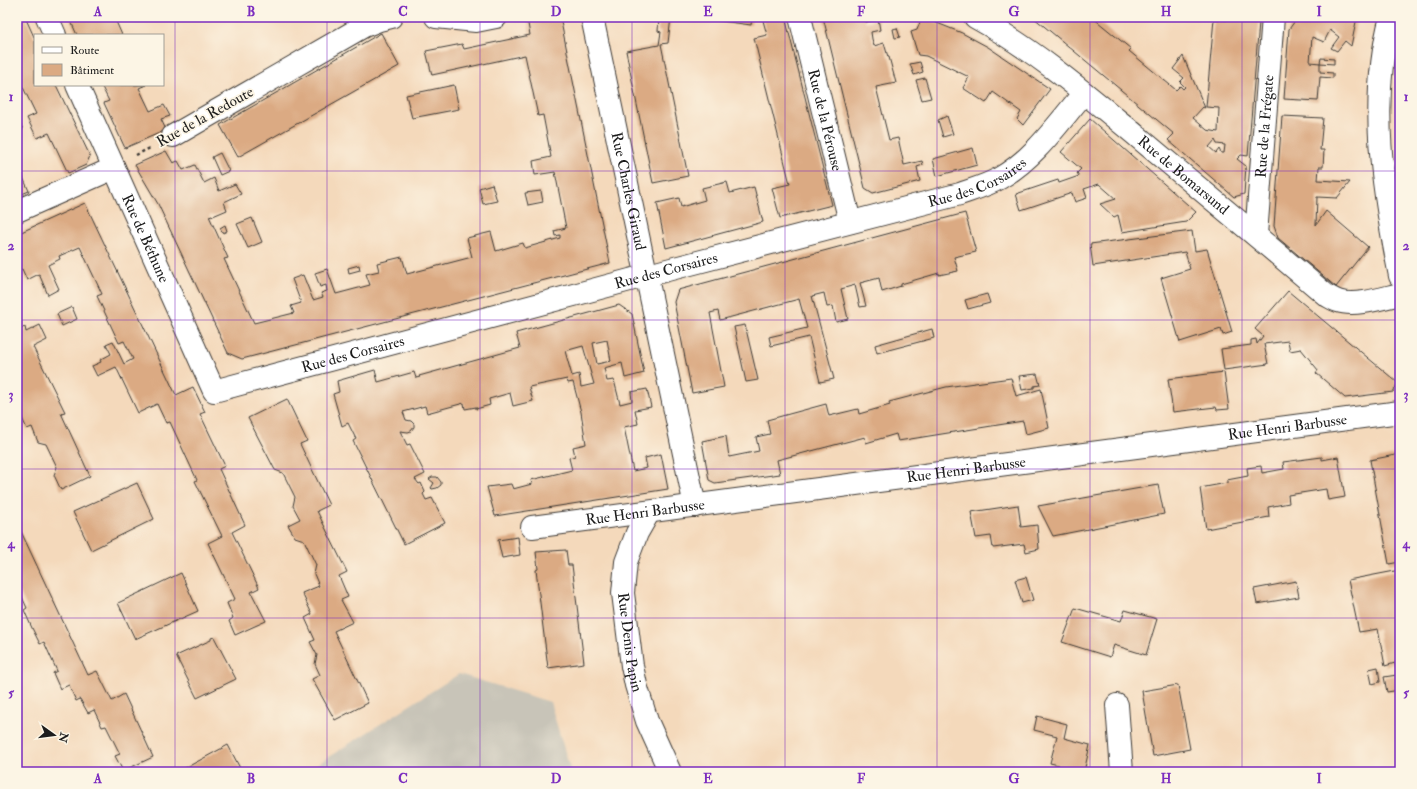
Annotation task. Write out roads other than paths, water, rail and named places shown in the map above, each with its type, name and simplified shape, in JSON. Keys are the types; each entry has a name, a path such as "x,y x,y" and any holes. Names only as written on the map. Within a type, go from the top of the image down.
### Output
{"street":[{"path":"47,17 55,34"},
{"name":"Rue de la Redoute","path":"173,136 364,26 391,17"},
{"path":"436,17 476,21 496,17"},
{"name":"Rue Charles Giraud","path":"592,17 695,506"},
{"name":"Rue de la Pérouse","path":"800,17 850,222"},
{"name":"Rue de Bomarsund","path":"975,17 1023,46 1045,62 1256,235 1326,295 1337,301 1355,303 1400,294"},
{"name":"Rue de la Frégate","path":"1256,235 1273,17"},
{"path":"1391,17 1386,39 1380,82 1379,131 1386,197 1400,276"},
{"name":"Rue de Béthune","path":"77,86 214,391"},
{"name":"Rue des Corsaires","path":"214,391 960,194 989,184 1018,165 1036,149 1084,93"},
{"path":"17,211 114,168"},
{"name":"Rue Henri Barbusse","path":"532,527 1400,412"},
{"name":"Rue Denis Papin","path":"649,512 637,533 626,562 623,593 632,666 636,685 647,721 670,772"},
{"path":"1117,705 1122,772"}]}
